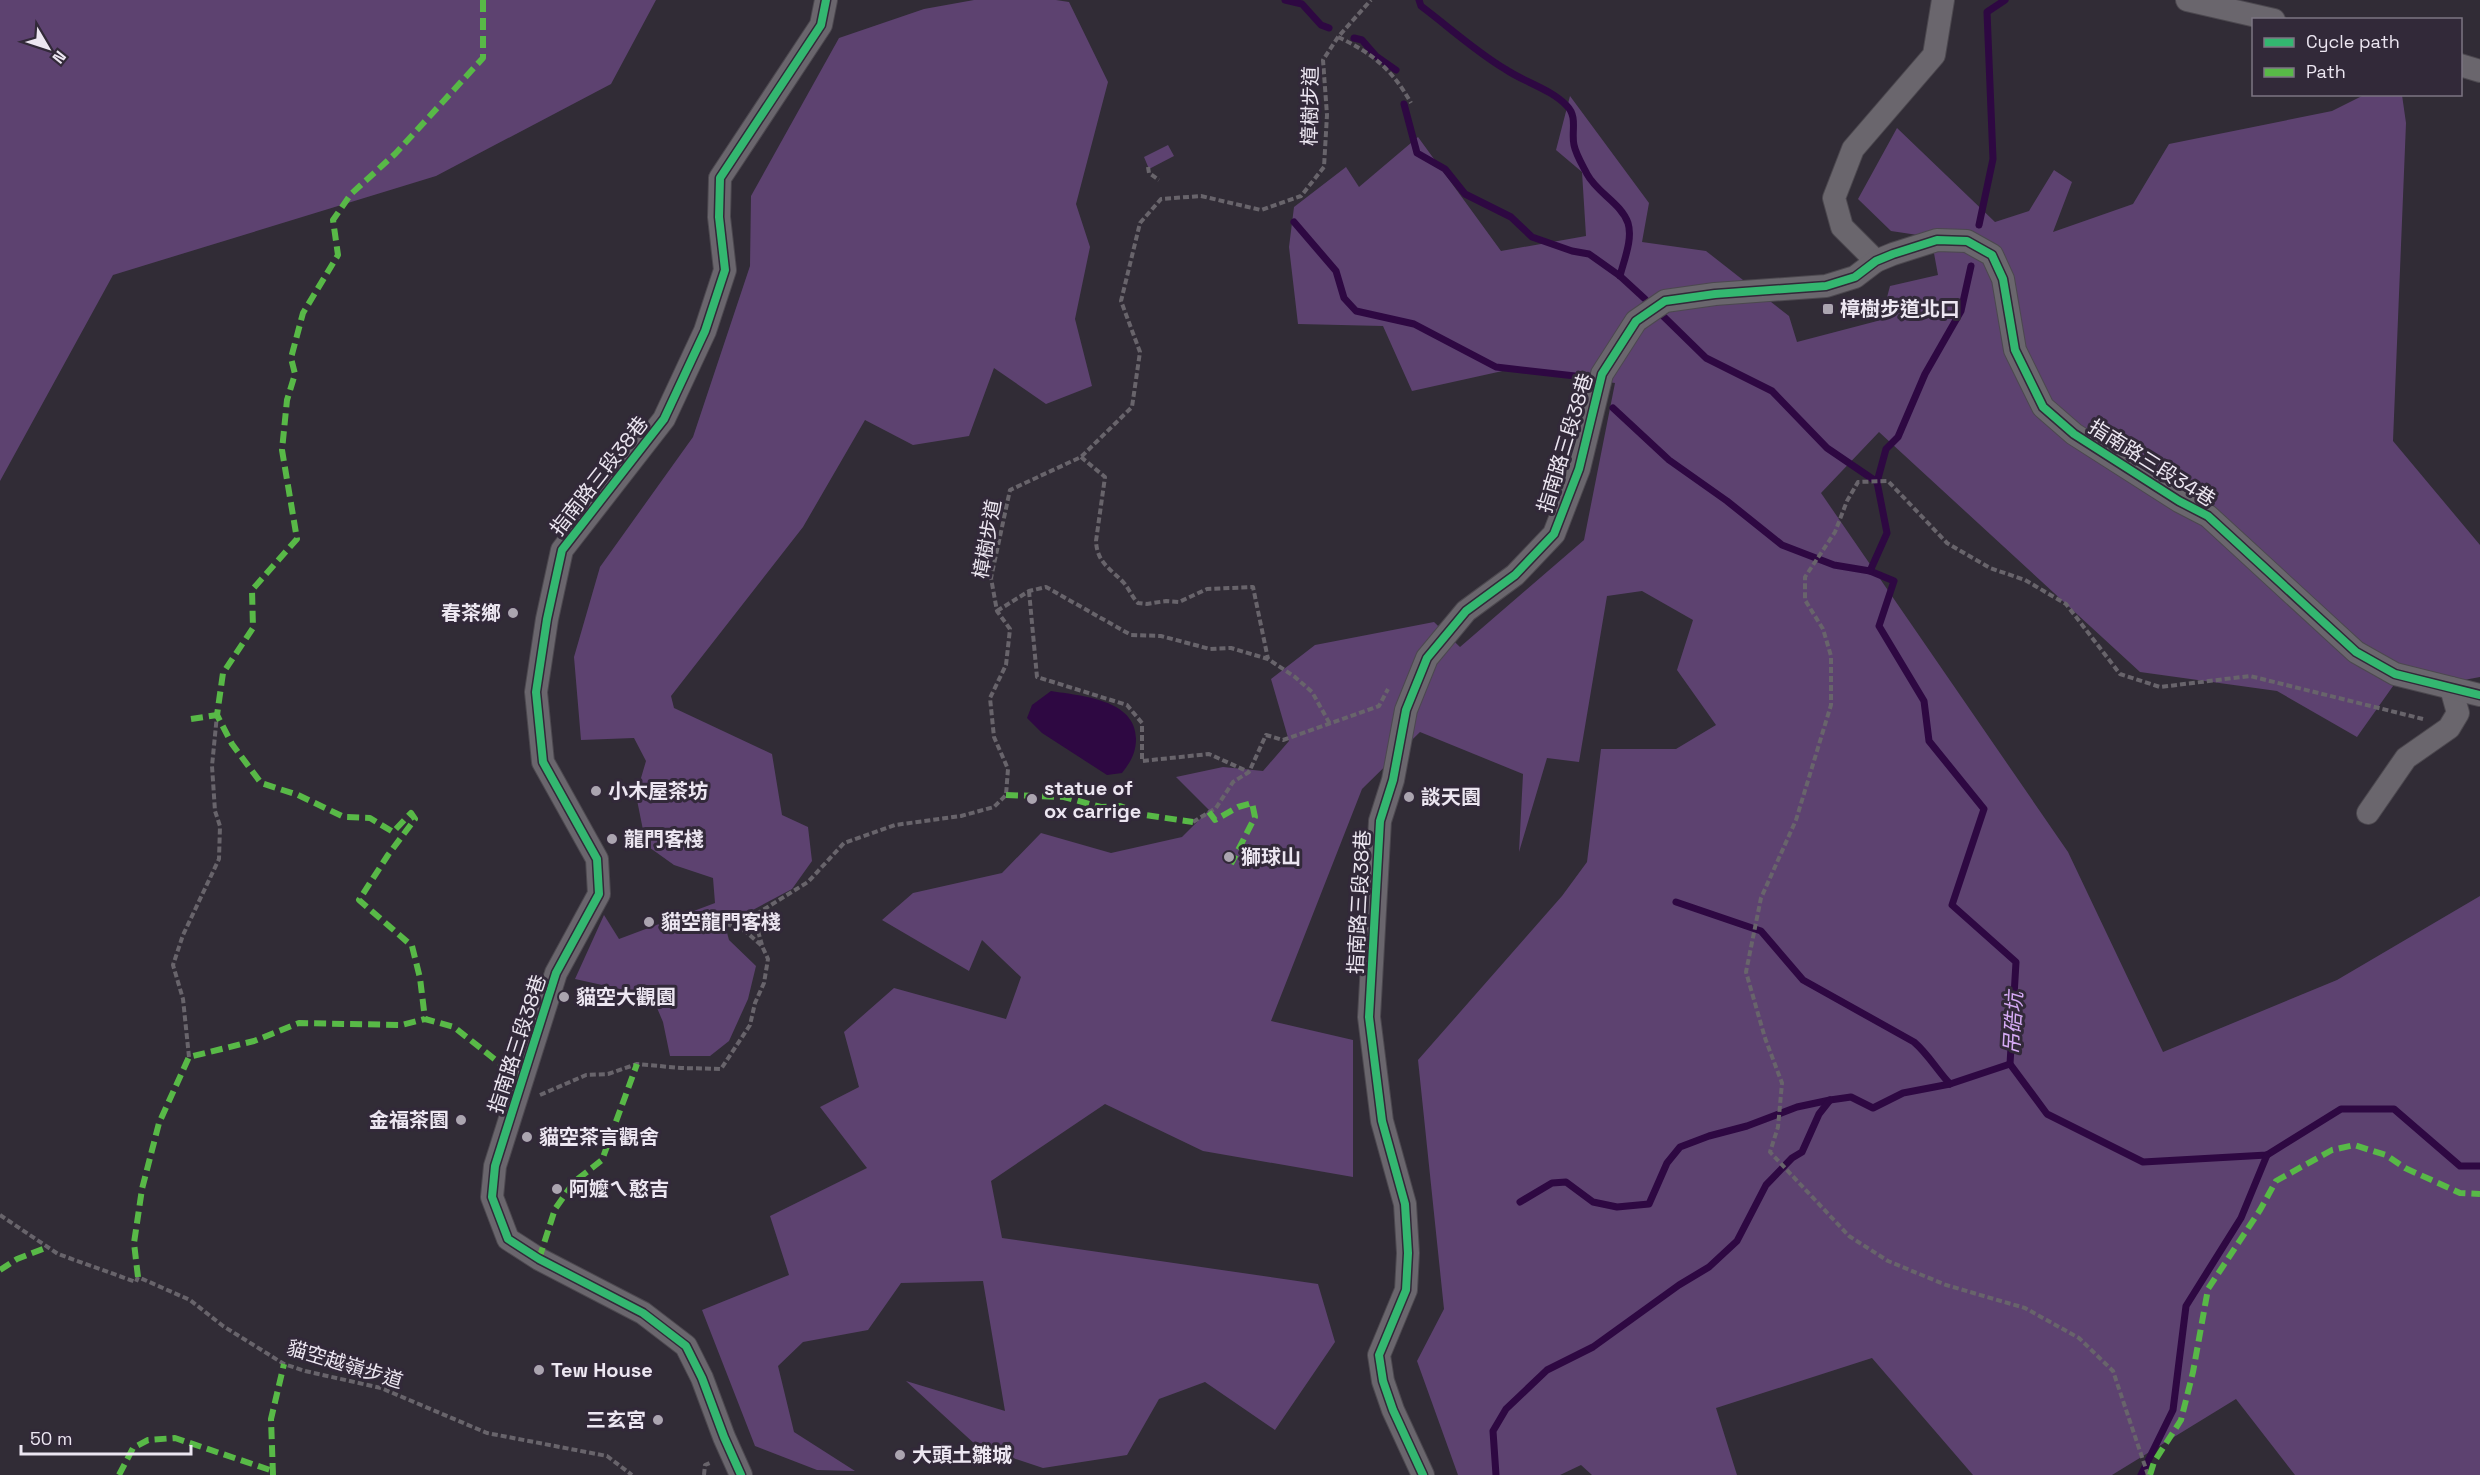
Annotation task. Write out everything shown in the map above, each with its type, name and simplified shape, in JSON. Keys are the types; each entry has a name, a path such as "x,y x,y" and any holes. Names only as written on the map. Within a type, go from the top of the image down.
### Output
{"street":[{"name":"指南路三段38巷","path":"741,1475 702,1378 686,1346 643,1313 539,1259 508,1239 492,1197 495,1166 556,973 599,894 597,860 543,762 536,692 547,619 562,550 664,419 705,331 725,270 719,217 720,178 821,25 826,0"},
{"path":"1876,261 1842,227 1834,198 1853,149 1934,55 1943,0"},
{"path":"2187,0 2265,18"},
{"path":"2462,66 2480,71"},
{"name":"指南路三段34巷","path":"1876,261 1936,240 1967,241 1992,255 2003,279 2015,350 2043,407 2074,434 2179,501 2208,516 2356,652 2395,674 2480,695"},
{"name":"指南路三段38巷","path":"1423,1475 1393,1410 1383,1381 1378,1355 1406,1290 1408,1253 1405,1204 1382,1121 1369,1017 1380,821 1394,780 1406,711 1427,658 1466,611 1515,576 1554,534 1579,469 1602,374 1636,321 1665,301 1715,294 1826,286 1855,277 1876,261"},
{"path":"2368,813 2406,758 2449,728 2458,713 2451,688"}],"path":[{"path":"1338,37 1364,49 1388,70 1411,103"},
{"path":"1148,167 1149,173 1159,180"},
{"path":"1081,457 1105,477 1096,552 1104,566 1126,585 1132,597 1138,603 1179,602 1207,589 1253,587 1268,659"},
{"path":"2147,1474 2113,1371 2079,1338 2025,1308 1946,1285 1888,1261 1849,1236 1770,1152 1778,1127 1782,1083 1765,1038 1746,972 1761,898 1796,820 1831,705 1831,656 1823,629 1805,600 1805,577 1835,532 1847,501 1858,482 1888,481 1947,543 1990,568 2025,580 2066,604 2120,674 2160,687 2250,676 2418,718 2449,728"},
{"path":"997,611 1029,591 1046,587 1131,635 1161,636 1210,650 1231,648 1268,659 1295,677 1312,692 1330,724"},
{"path":"1029,591 1038,677 1127,705 1142,723 1142,761 1209,754 1249,771"},
{"path":"1194,822 1216,808 1233,782 1249,771 1266,735 1283,740 1379,706"},
{"path":"189,1056 183,999 173,965 183,934 219,859 220,826 215,811 212,766 217,716"},
{"path":"521,1088 539,1096 586,1075 608,1074 637,1064 721,1069 750,1025 755,1003 764,983 768,959 753,914"},
{"path":"704,1475 705,1465 713,1462"}],"shaded area":[{"path":"0,0 656,0 611,84 436,176 113,275 0,481"},
{"path":"974,0 1069,2 1108,82 1076,204 1090,247 1075,319 1092,386 1046,404 994,368 969,436 913,445 865,420 803,527 671,696 674,708 772,754 782,815 808,827 812,861 792,889 725,925 729,940 756,966 748,999 729,1041 710,1056 670,1056 663,1022 652,996 575,979 604,915 619,939 715,903 713,878 674,865 646,845 636,795 646,761 634,738 581,740 574,657 600,567 693,437 750,266 751,196 839,38 924,9"},
{"path":"1570,96 1649,203 1642,242 1706,251 1789,316 1797,342 1881,320 1890,286 1938,275 1931,237 1891,231 1858,199 1897,128 1995,222 2029,211 2054,170 2072,182 2053,232 2133,204 2169,144 2332,111 2362,96 2402,96 2406,123 2393,441 2480,545 2480,677 2464,680 2398,679 2357,737 2277,691 2140,672 1879,432 1821,493 2068,852 2163,1052 2337,980 2480,896 2480,1475 2295,1475 2236,1399 2112,1475 1973,1475 1872,1358 1716,1408 1737,1475 1592,1475 1581,1465 1560,1475 1458,1475 1417,1361 1444,1309 1418,1060 1562,896 1587,862 1601,749 1676,749 1716,725 1677,670 1693,620 1642,591 1607,596 1579,762 1547,758 1519,852 1523,774 1420,732 1362,789 1271,1021 1353,1040 1353,1177 1203,1151 1105,1104 991,1181 1002,1238 1318,1284 1335,1342 1275,1430 1205,1382 1159,1399 1127,1455 1043,1468 977,1446 906,1381 1005,1411 983,1281 901,1283 868,1330 803,1342 778,1366 794,1432 855,1471 817,1470 755,1446 702,1310 789,1275 770,1216 867,1168 820,1107 859,1087 844,1032 894,988 1006,1019 1021,977 982,940 969,971 882,920 913,893 1002,873 1041,833 1111,853 1182,837 1209,810 1176,777 1223,767 1263,771 1289,741 1271,679 1315,645 1434,622 1460,647 1584,540 1615,383 1516,368 1412,391 1383,326 1298,324 1289,247 1294,207 1346,167 1359,187 1418,137 1501,251 1586,236 1582,172 1556,150"},
{"path":"1168,145 1174,156 1149,169 1144,157"},
{"path":"1051,691 1105,702 1127,715 1134,726 1136,744 1132,758 1122,773 1107,775 1042,733 1027,718 1032,705"}],"waterway":[{"path":"1285,0 1302,4 1321,25 1329,28"},
{"path":"1419,0 1421,6 1483,55 1512,74 1561,100 1570,110 1576,153 1591,181 1620,210 1628,223 1629,243 1620,276"},
{"path":"1979,225 1993,159 1987,12 2005,0"},
{"path":"1354,38 1362,40 1376,56 1396,70"},
{"path":"1404,104 1417,153 1445,169 1465,194 1511,217 1532,237 1572,251 1589,254 1620,276 1645,299"},
{"path":"1294,222 1336,271 1344,298 1356,311 1414,324 1496,367 1584,377"},
{"name":"吊硞坑","path":"1971,266 1961,311 1925,374 1898,437 1886,449 1877,482 1887,533 1870,571 1894,581 1879,626 1924,701 1929,741 1984,809 1952,905 2016,962 2010,1064 2047,1114 2143,1162 2267,1155 2341,1109 2394,1109 2460,1166 2480,1166"},
{"path":"1661,314 1706,358 1772,391 1827,448 1877,482"},
{"path":"1613,408 1669,460 1727,501 1782,545 1834,565 1870,571"},
{"path":"1676,902 1761,931 1803,980 1914,1042 1950,1084"},
{"path":"1520,1202 1552,1183 1566,1182 1593,1202 1617,1207 1649,1204 1667,1163 1680,1147 1709,1136 1747,1126 1797,1107 1851,1097 1873,1108 1903,1093 1950,1084 2010,1064"},
{"path":"1496,1475 1493,1431 1506,1409 1547,1370 1593,1347 1679,1285 1709,1267 1737,1241 1766,1185 1792,1158 1802,1152 1819,1114 1830,1100"},
{"path":"2141,1475 2173,1410 2186,1306 2241,1218 2267,1155"}],"marked path":[{"path":"483,0 483,58 395,154 351,194 333,220 338,255 303,313 291,358 295,374 287,400 282,450 297,539 252,590 253,628 223,673 217,715 232,744 261,783 298,795 344,817 370,818 393,832 411,813 415,819 359,900 412,946 420,978 425,1019 454,1027 522,1081"},
{"path":"191,719 217,715"},
{"path":"1006,795 1064,797 1101,807 1120,806 1145,815 1193,822"},
{"path":"1209,812 1215,820 1238,807 1252,803 1255,817 1231,864"},
{"path":"138,1277 134,1243 142,1189 159,1123 189,1057 254,1041 299,1023 402,1025 425,1019"},
{"path":"539,1259 555,1209 574,1182 602,1160 637,1064"},
{"path":"2150,1475 2154,1462 2181,1420 2193,1372 2208,1289 2260,1210 2276,1181 2332,1150 2354,1145 2386,1155 2405,1168 2460,1193 2480,1194"},
{"path":"0,1270 17,1259 48,1247"},
{"path":"273,1475 271,1419 284,1364"},
{"path":"119,1475 133,1448 148,1440 175,1438 273,1471"}],"cycle path":[{"path":"741,1475 702,1378 686,1346 643,1313 539,1259 508,1239 492,1197 495,1166 556,973 599,894 597,859 543,762 536,692 547,619 562,550 664,419 705,331 725,270 719,217 720,178 821,25 826,0"},
{"path":"1423,1475 1393,1410 1383,1381 1379,1355 1406,1290 1408,1253 1405,1204 1382,1121 1369,1017 1380,821 1393,780 1406,710 1427,658 1466,611 1515,575 1554,534 1579,469 1602,374 1636,321 1665,301 1715,294 1826,286 1855,277 1876,261 1893,254 1937,240 1967,241 1992,255 2003,279 2015,350 2043,407 2074,434 2179,501 2208,516 2356,652 2395,674 2480,695"}],"place":[{"name":"樟樹步道北口","path":"1828,309"},
{"name":"春茶鄉","path":"513,613"},
{"name":"小木屋茶坊","path":"596,791"},
{"name":"談天園","path":"1409,797"},
{"name":"statue of ox carrige","path":"1032,799"},
{"name":"龍門客棧","path":"612,839"},
{"name":"獅球山","path":"1229,857"},
{"name":"貓空龍門客棧","path":"649,922"},
{"name":"貓空大觀園","path":"564,997"},
{"name":"金福茶園","path":"461,1120"},
{"name":"貓空茶言觀舍","path":"527,1137"},
{"name":"阿嬤ㄟ憨吉","path":"557,1189"},
{"name":"Tew House","path":"539,1370"},
{"name":"三玄宮","path":"658,1420"},
{"name":"大頭土雛城","path":"900,1455"}]}
